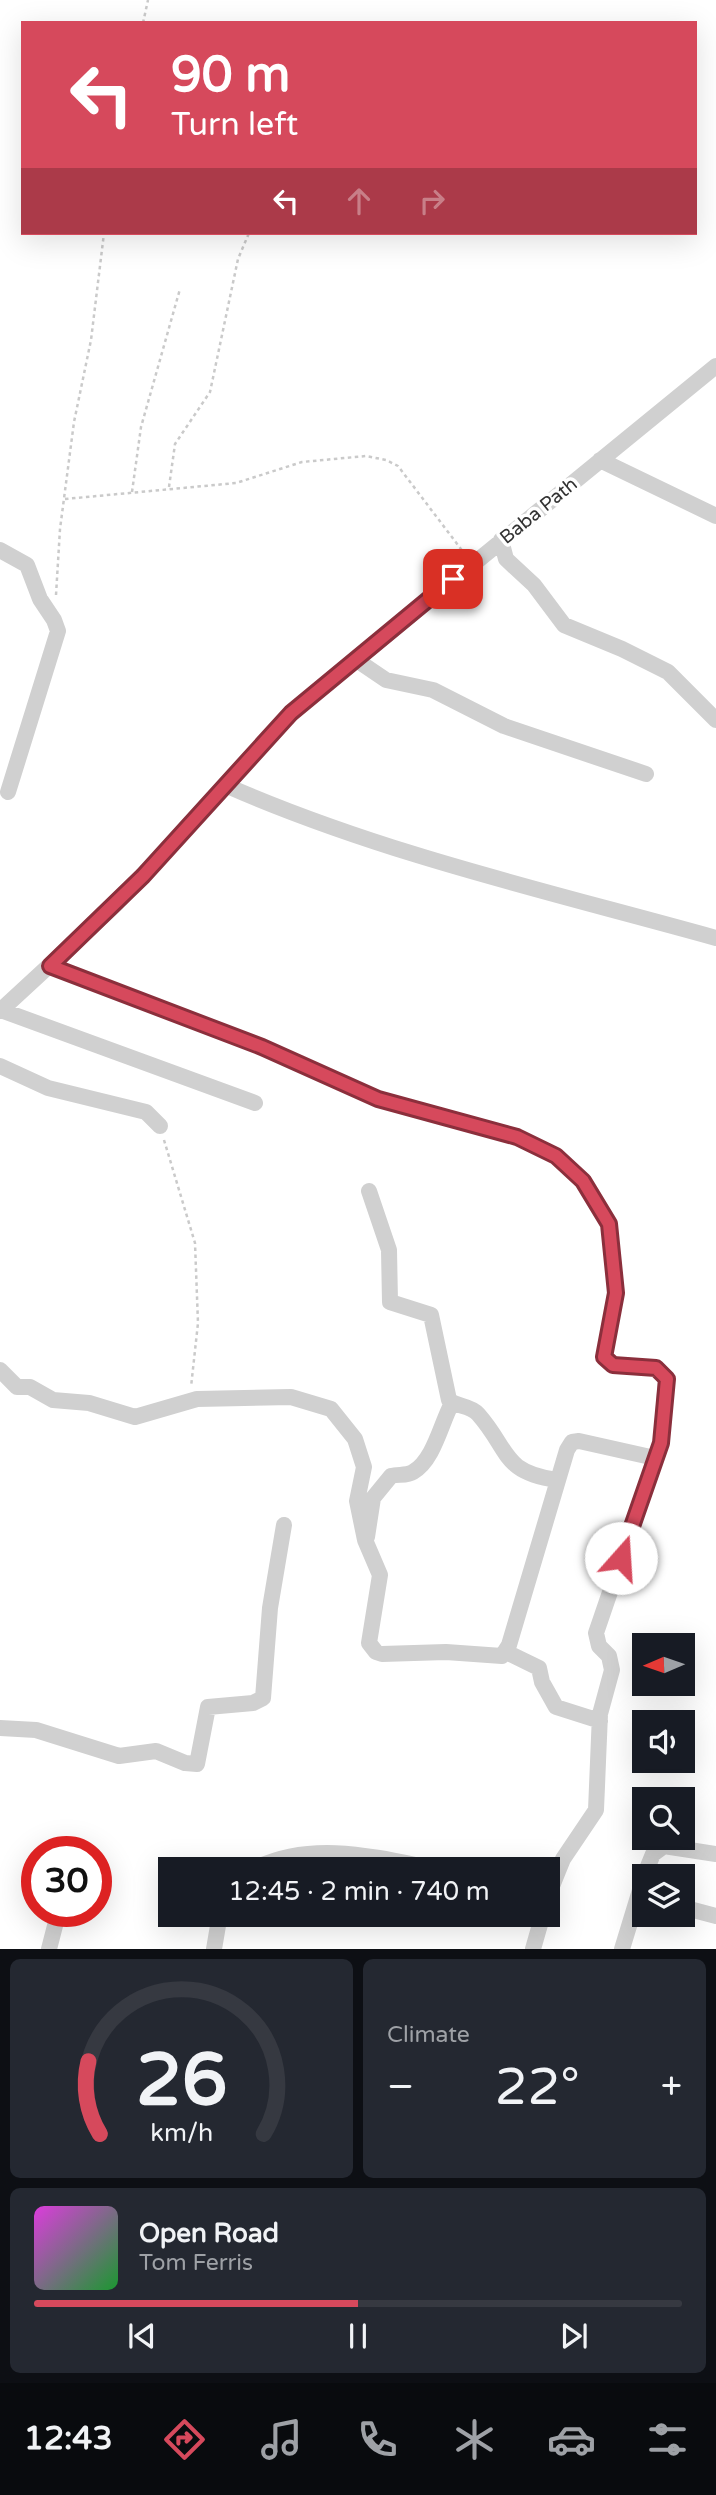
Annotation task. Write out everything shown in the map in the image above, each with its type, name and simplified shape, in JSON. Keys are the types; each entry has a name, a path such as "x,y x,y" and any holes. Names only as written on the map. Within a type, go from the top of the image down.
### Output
{"street":[{"name":"Baba Path","path":"1,1011 116,904 291,713 716,366"},
{"path":"594,464 716,516"},
{"path":"501,540 506,559 534,585 564,625 668,672 716,720"},
{"path":"0,550 27,565 40,599 54,620 57,640 45,664 8,792"},
{"path":"355,659 386,680 433,690 504,726 646,774"},
{"path":"225,785 299,817 363,840 716,938"},
{"path":"50,966 262,1047 378,1099 517,1137 540,1146 569,1166 601,1210 613,1241 616,1293 604,1357 613,1365 656,1368 667,1379 664,1427 596,1633 596,1640 611,1662 600,1721 596,1810 560,1866"},
{"path":"1,1011 255,1103"},
{"path":"0,1066 48,1088 146,1112 160,1126"},
{"path":"369,1191 389,1250 390,1302 431,1315 446,1394 452,1403 475,1411 508,1458 524,1473 557,1480"},
{"path":"0,1370 17,1387 30,1387 52,1400 89,1403 124,1416 146,1415 189,1401 291,1396 331,1409 355,1439 364,1467 357,1501 366,1543 380,1575 380,1587 368,1635 369,1643 376,1653 390,1655 446,1652 494,1657 506,1652 538,1668 542,1682 556,1707 600,1721"},
{"path":"366,1543 375,1495 391,1476 412,1473 419,1467 430,1451 452,1403"},
{"path":"506,1652 557,1480 572,1442 579,1441 655,1458"},
{"path":"0,1728 36,1730 119,1756 156,1751 197,1765 208,1707 253,1703 263,1698 270,1608 284,1525"},
{"path":"649,1864 653,1854 664,1846 716,1854"},
{"path":"293,1857 337,1852 366,1857"},
{"path":"695,1910 716,1916"},
{"path":"622,1949 632,1921"},
{"path":"49,1949 55,1927"},
{"path":"214,1949 218,1927"},
{"path":"533,1949 539,1927"}],"path":[{"path":"143,21 148,0"},
{"path":"54,620 65,499 104,235"},
{"path":"169,487 175,444 210,392 238,259 248,235"},
{"path":"132,492 141,427 180,289"},
{"path":"65,499 169,487 236,483 302,462 366,456 386,460 398,466 472,564"},
{"path":"160,1126 194,1243 198,1323 189,1401"}],"route":[{"path":"453,579 291,713 143,876 50,966 262,1047 378,1099 517,1137 540,1146 569,1166 583,1181 601,1210 609,1224 613,1241 616,1293 604,1357 613,1365 656,1368 663,1372 667,1379 661,1443 621,1558"}]}
